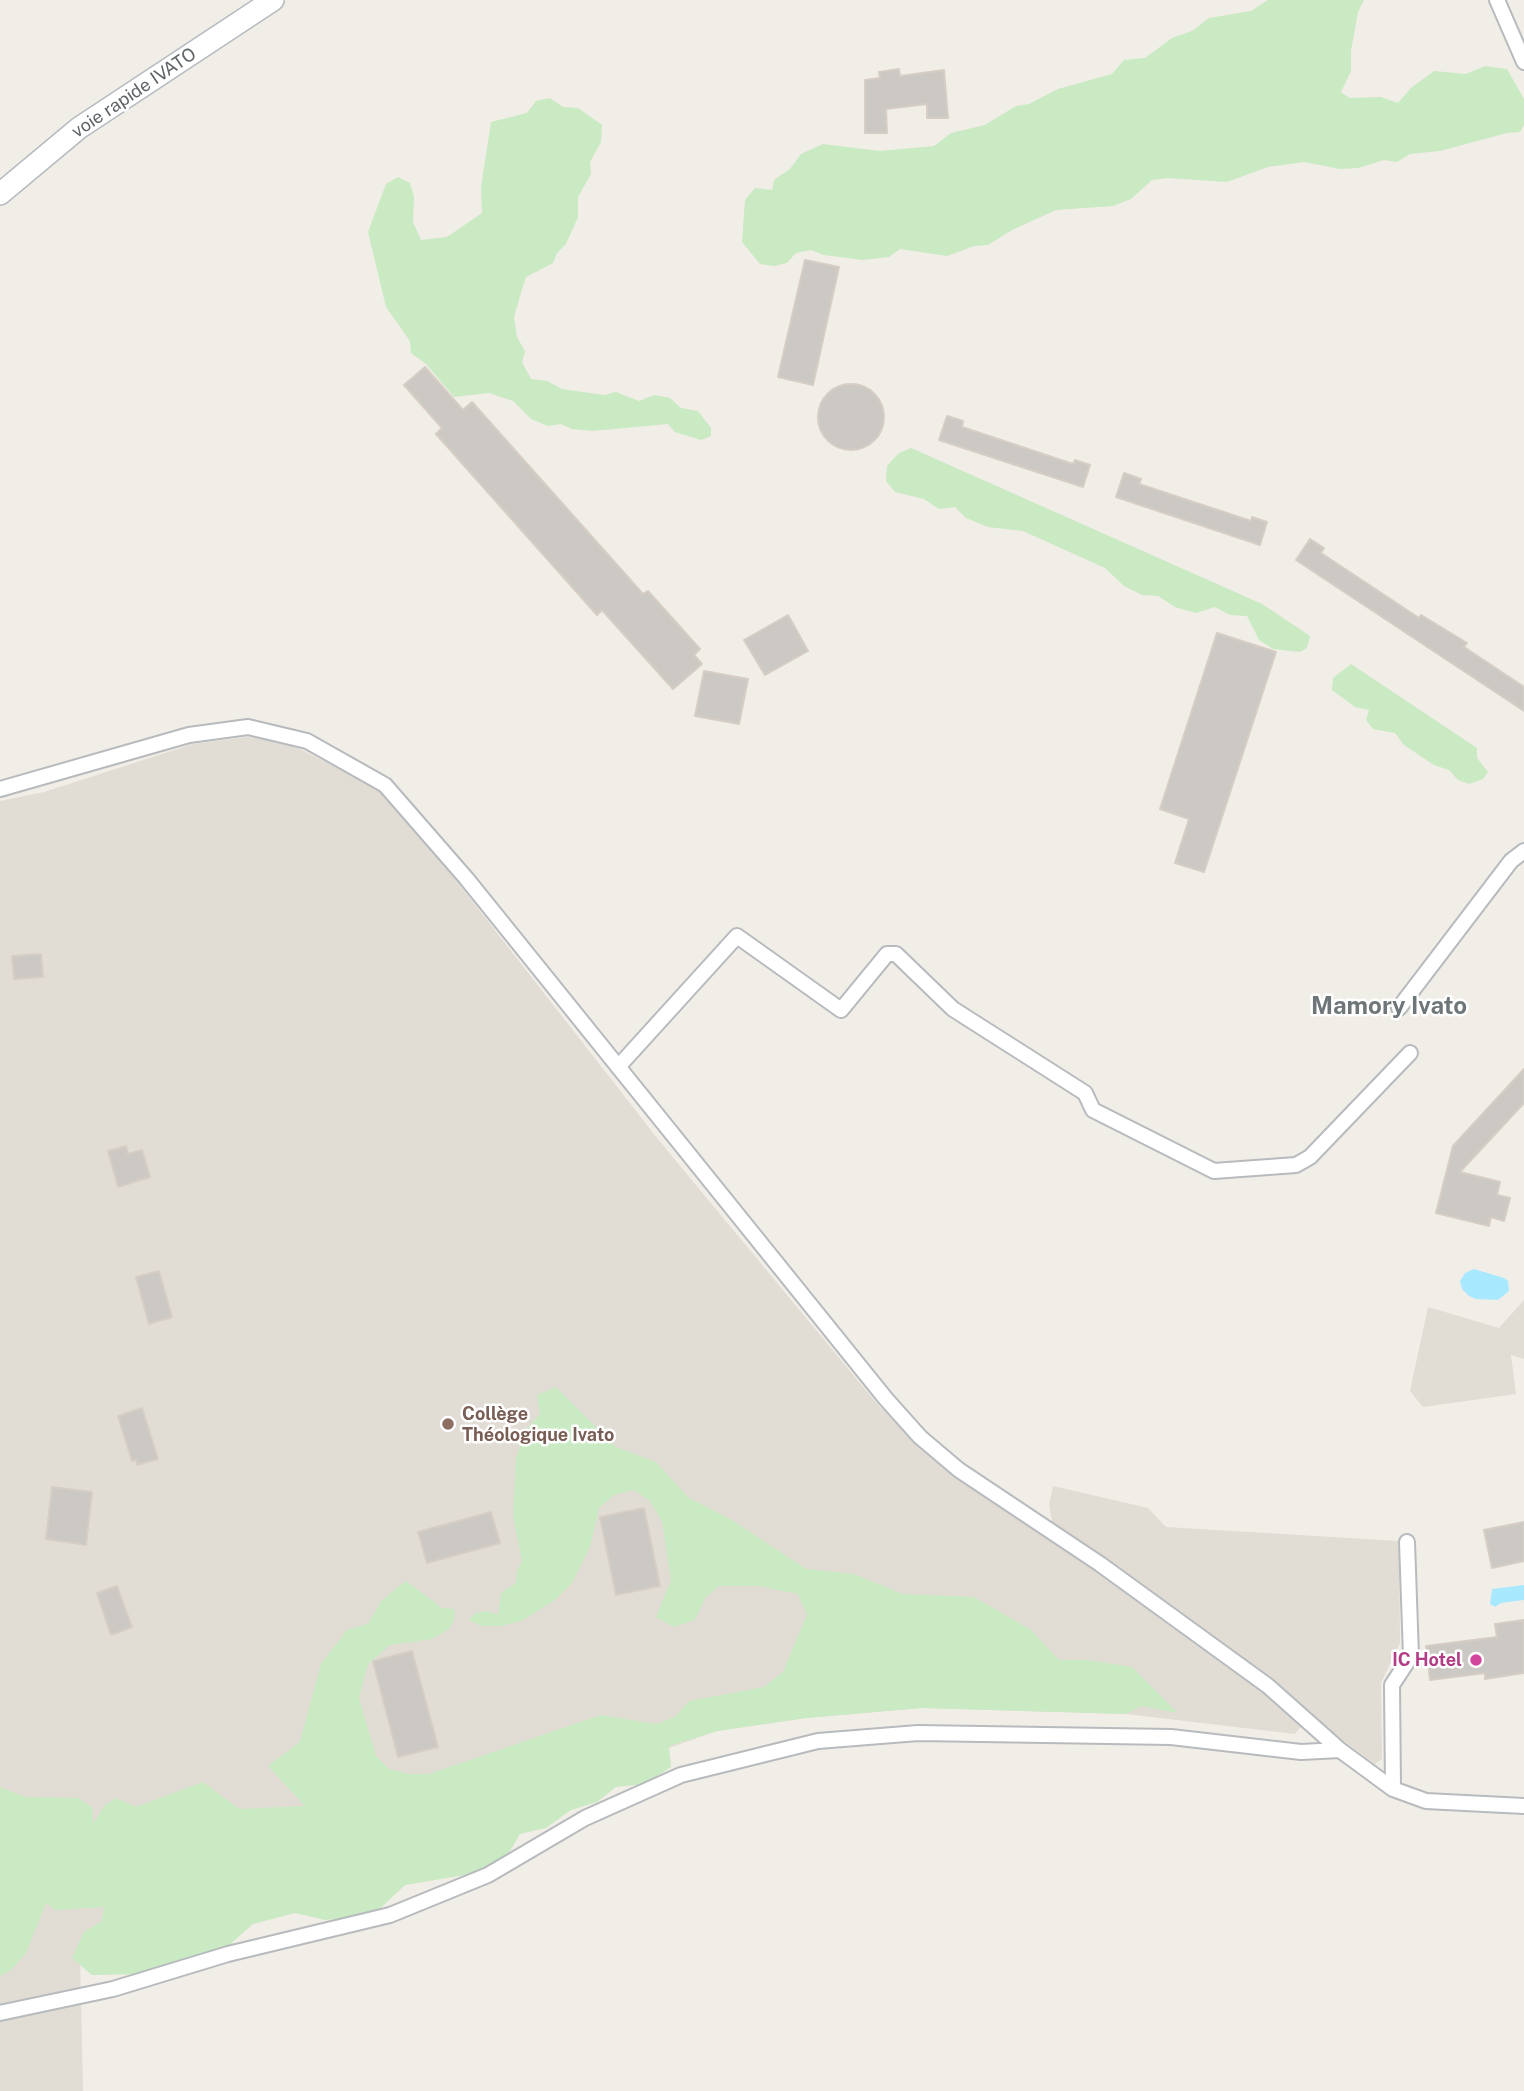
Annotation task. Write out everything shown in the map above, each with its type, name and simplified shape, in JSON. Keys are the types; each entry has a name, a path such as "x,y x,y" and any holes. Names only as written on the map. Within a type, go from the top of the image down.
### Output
{"main road":[{"name":"voie rapide IVATO","path":"0,194 79,128 273,0"}],"street":[{"path":"1497,0 1524,62"},
{"path":"0,789 189,735 248,727 306,741 385,785 466,878 886,1399 920,1437 958,1470 1100,1564 1268,1686 1340,1750 1393,1788 1426,1801 1524,1806"},
{"path":"1399,1008 1511,861 1524,850"},
{"path":"618,1067 737,936 841,1010 887,954 896,954 953,1009 1085,1093 1093,1110 1214,1171 1296,1165 1310,1157 1410,1053"},
{"path":"1393,1788 1392,1685 1411,1656 1407,1542"},
{"path":"0,2013 113,1989 228,1954 390,1915 488,1875 585,1818 681,1775 818,1741 918,1732 1171,1737 1301,1752 1340,1750"}],"shaded area":[{"name":"Collège Théologique Ivato","path":"247,737 273,740 300,749 376,788 416,829 657,1138 879,1406 953,1475 1036,1529 1052,1522 1049,1504 1053,1486 1148,1508 1166,1527 1399,1541 1400,1643 1381,1683 1382,1759 1375,1764 1310,1716 1295,1734 1126,1714 922,1708 806,1718 717,1731 80,1956 83,2091 0,2091 0,801 44,792 193,744"},
{"path":"1524,1300 1524,1359 1511,1355 1516,1394 1423,1407 1410,1391 1428,1307 1499,1328"}],"green space":[{"path":"1268,0 1364,0 1358,12 1351,51 1351,71 1341,92 1349,98 1381,97 1398,103 1411,88 1434,71 1466,74 1485,66 1507,69 1524,99 1524,125 1520,132 1440,151 1410,154 1397,162 1384,160 1358,168 1340,169 1304,162 1268,167 1227,182 1168,178 1152,180 1131,199 1113,206 1056,210 1012,230 988,245 974,246 947,256 900,249 889,257 863,260 824,255 811,250 796,253 787,263 774,266 760,264 742,242 745,200 755,188 772,190 774,180 790,169 801,154 823,144 880,151 934,146 951,133 985,125 1016,106 1029,104 1058,89 1112,74 1124,60 1145,58 1172,38 1192,31 1209,18 1251,11"},
{"path":"550,98 563,107 578,108 602,125 601,142 590,162 591,174 578,197 578,217 566,244 557,253 553,263 526,277 514,317 517,337 525,351 522,362 531,379 547,381 562,389 604,395 616,392 639,401 654,395 670,398 681,408 698,411 711,428 711,436 701,440 675,432 668,424 592,431 572,429 561,424 548,426 531,419 513,401 489,393 454,397 426,364 411,353 410,341 386,307 368,232 386,184 398,177 410,183 414,197 413,222 421,240 447,237 482,213 481,187 491,122 527,113 536,101"},
{"path":"911,448 1262,604 1310,636 1307,648 1300,652 1273,649 1259,640 1247,616 1230,615 1215,607 1196,613 1175,607 1158,596 1142,595 1124,586 1105,568 1023,531 988,527 966,518 955,507 939,509 924,499 895,492 886,481 887,466 899,453"},
{"path":"1351,664 1477,748 1477,758 1488,772 1483,779 1469,784 1458,780 1449,770 1434,765 1404,745 1395,733 1373,729 1366,720 1369,710 1355,707 1332,690 1333,678"},
{"path":"556,1387 616,1447 656,1462 689,1498 732,1520 806,1569 854,1574 903,1594 974,1597 1031,1630 1059,1660 1087,1660 1132,1667 1178,1713 1141,1706 1126,1714 922,1708 806,1718 717,1731 669,1746 671,1767 645,1784 616,1787 597,1802 571,1810 546,1828 520,1834 510,1851 496,1865 465,1875 405,1885 373,1915 325,1920 295,1913 253,1924 226,1948 149,1974 92,1975 72,1958 84,1932 102,1921 104,1907 55,1910 46,1903 26,1953 11,1970 0,1976 0,1787 25,1797 78,1798 92,1807 93,1824 105,1805 116,1798 136,1807 203,1782 239,1809 305,1806 268,1766 300,1742 321,1664 347,1630 368,1624 382,1600 406,1581 442,1608 455,1609 454,1620 449,1629 432,1639 390,1645 368,1664 359,1698 376,1756 389,1769 409,1774 429,1774 601,1715 656,1724 675,1717 689,1701 764,1687 783,1672 807,1615 798,1594 759,1586 719,1586 705,1598 695,1620 674,1627 656,1617 671,1580 662,1521 650,1501 634,1490 614,1495 599,1508 590,1547 572,1583 555,1600 521,1621 501,1626 481,1626 469,1620 475,1613 487,1611 498,1615 501,1593 516,1583 517,1571 522,1561 513,1515 516,1459 525,1431 540,1414 537,1395"}],"water":[{"path":"1474,1269 1504,1278 1508,1281 1509,1291 1498,1300 1469,1296 1462,1289 1460,1281 1465,1273"},
{"path":"1524,1585 1524,1600 1501,1603 1495,1607 1490,1604 1492,1589"}],"building":[{"path":"899,69 900,76 944,70 948,118 927,118 927,104 886,109 887,133 865,133 865,80 880,78 879,72"},
{"path":"805,260 839,267 813,385 778,377"},
{"path":"425,367 463,410 472,402 643,594 648,591 700,649 694,655 702,664 673,689 602,610 597,615 436,434 442,428 404,385"},
{"path":"851,384 874,394 884,417 874,440 851,450 828,440 818,417 828,394"},
{"path":"947,416 963,421 962,427 1073,464 1075,460 1090,465 1083,487 939,440"},
{"path":"1124,473 1141,479 1139,484 1251,521 1252,517 1267,522 1260,545 1116,497"},
{"path":"1310,539 1324,548 1321,553 1419,618 1421,615 1467,643 1464,647 1524,687 1524,711 1296,560"},
{"path":"788,615 808,651 765,675 744,640"},
{"path":"1217,633 1276,652 1204,872 1175,863 1189,819 1160,809"},
{"path":"704,671 748,679 739,724 695,716"},
{"path":"41,954 43,977 14,979 12,956"},
{"path":"1524,1069 1524,1103 1460,1172 1500,1182 1497,1195 1510,1198 1504,1221 1491,1217 1489,1226 1436,1213 1453,1146"},
{"path":"126,1146 128,1154 142,1150 150,1177 118,1187 108,1151"},
{"path":"159,1271 172,1317 149,1324 136,1277"},
{"path":"142,1408 158,1459 137,1465 136,1459 132,1461 118,1416"},
{"path":"52,1487 92,1492 86,1545 46,1539"},
{"path":"644,1508 660,1586 616,1595 600,1517"},
{"path":"491,1512 500,1543 427,1563 418,1532"},
{"path":"1524,1522 1524,1561 1492,1568 1484,1530"},
{"path":"117,1586 132,1627 111,1635 97,1593"},
{"name":"IC Hotel","path":"1524,1620 1524,1673 1485,1679 1485,1673 1430,1680 1426,1646 1497,1637 1495,1624"},
{"path":"412,1651 438,1747 398,1757 373,1661"}],"place":[{"name":"Collège Théologique Ivato","path":"448,1424"},
{"name":"IC Hotel","path":"1476,1660"}],"district":[{"name":"Mamory Ivato","path":"1389,1007"}]}
